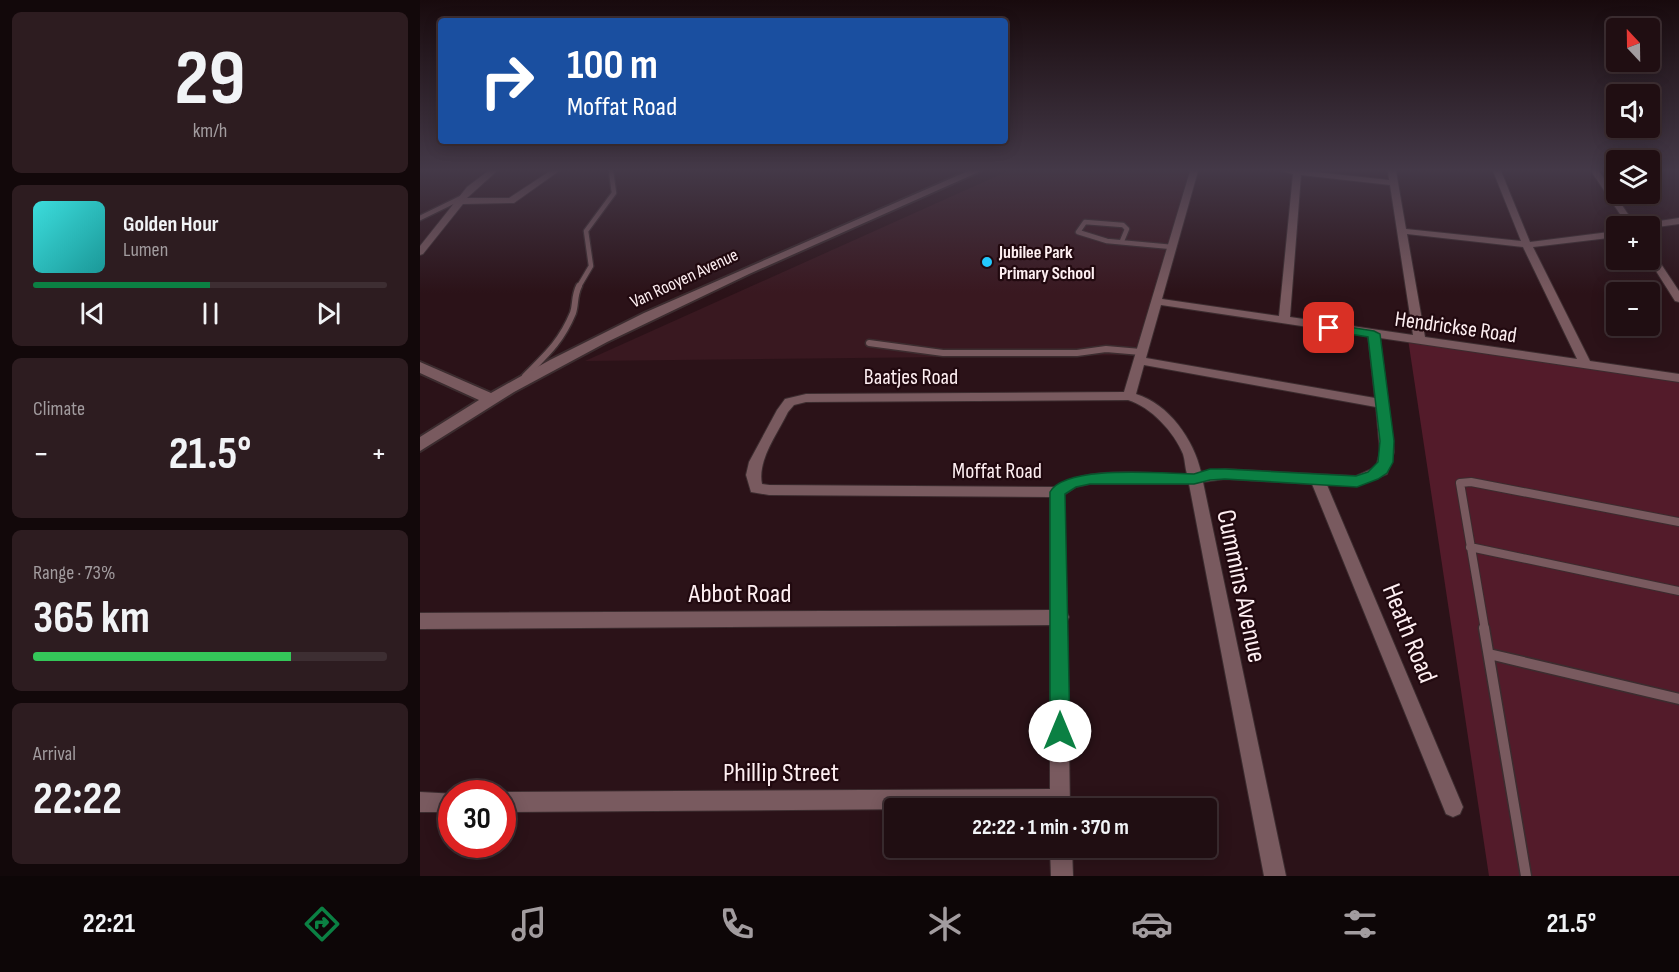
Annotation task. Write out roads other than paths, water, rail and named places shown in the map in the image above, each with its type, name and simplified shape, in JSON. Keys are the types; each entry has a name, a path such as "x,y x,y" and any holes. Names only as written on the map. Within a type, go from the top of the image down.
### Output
{"street":[{"path":"420,252 453,212"},
{"name":"Van Rooyen Avenue","path":"420,446 491,399 592,343 702,290 882,212"},
{"path":"1129,396 1182,212"},
{"path":"1284,321 1293,212"},
{"path":"1399,212 1420,341"},
{"path":"1514,212 1527,245 1585,364"},
{"path":"1660,224 1679,221"},
{"path":"1403,231 1527,245 1606,235"},
{"path":"1660,270 1679,299"},
{"name":"Hendrickse Road","path":"1156,301 1679,378"},
{"name":"Moffat Road","path":"756,488 769,490 1057,492 1072,483 1090,479 1194,479 1225,474 1357,481 1382,470 1386,462 1387,441 1374,334"},
{"path":"1139,356 1382,404"},
{"path":"420,367 491,399"},
{"name":"Cummins Avenue","path":"1129,396 1147,403 1179,435 1190,455 1275,876"},
{"name":"Baatjes Road","path":"756,488 753,475 756,462 789,402 806,398 1129,396"},
{"name":"Heath Road","path":"1317,479 1453,807"},
{"path":"1057,492 1060,798"},
{"name":"Abbot Road","path":"420,621 1060,617"},
{"path":"420,802 438,802"},
{"name":"Phillip Street","path":"516,802 884,803"},
{"path":"1061,858 1062,876"}],"lane":[{"path":"518,384 559,342 571,319 574,310 574,295 591,266 584,242 588,224 598,212"},
{"path":"1122,241 1127,227 1123,225 1085,222 1078,232 1081,236 1122,241 1172,247"},
{"path":"869,343 943,353 1077,353 1106,349 1139,356"},
{"path":"1526,876 1459,484 1466,481 1679,522"},
{"path":"1470,547 1679,591"},
{"path":"1489,654 1679,699"}],"place":[{"name":"Jubilee Park Primary School","path":"987,262"}]}
